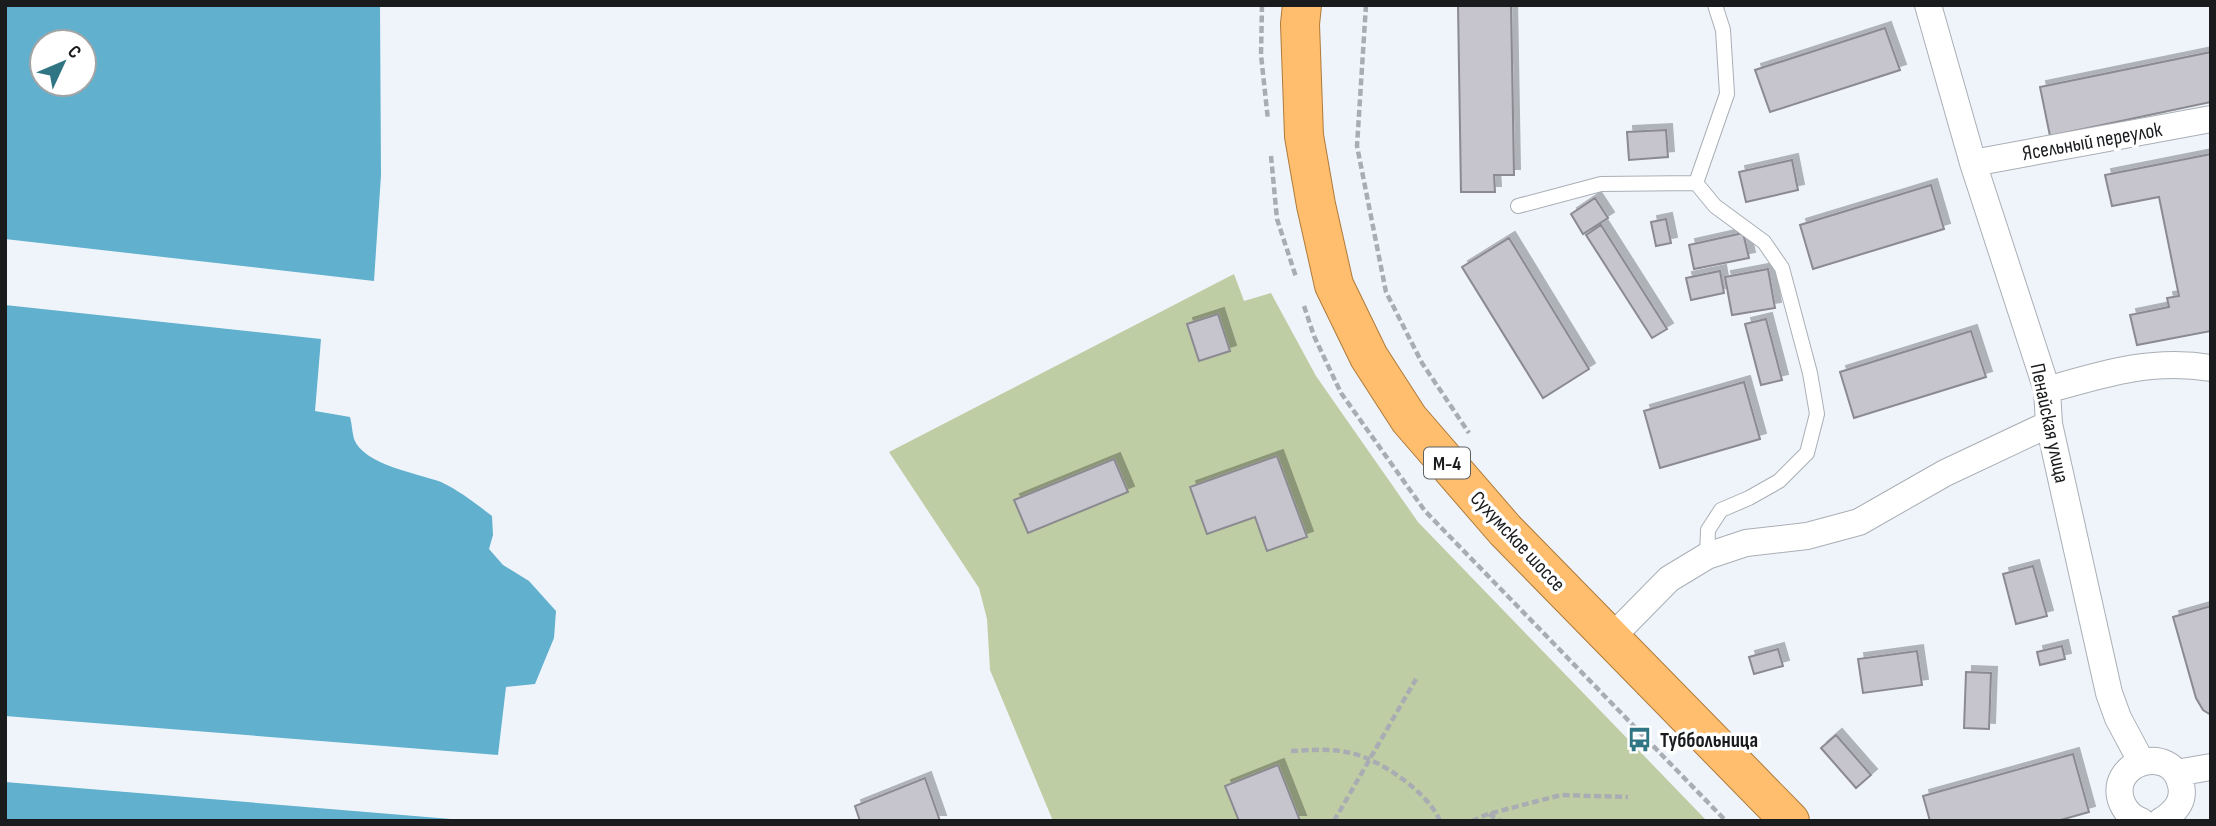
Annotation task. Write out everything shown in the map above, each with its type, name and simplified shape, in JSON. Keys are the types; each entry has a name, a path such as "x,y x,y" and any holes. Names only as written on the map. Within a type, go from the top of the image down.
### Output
{"highway":[{"name":"Сухумское шоссе","path":"1302,5 1300,24 1304,136 1316,205 1334,285 1369,357 1409,419 1505,530 1790,821"}],"street":[{"name":"Пенайская улица","path":"1928,5 1973,163 2047,390 2049,424 2109,693 2118,718 2141,761"},
{"name":"Ясельный переулок","path":"1973,163 2211,119"},
{"path":"2047,390 2124,368 2165,364 2211,368"},
{"path":"1611,638 1669,579 1707,556 1746,543 1807,536 1859,522 1945,473 2049,424"},
{"path":"2126,817 2120,796 2121,781 2129,769 2141,761 2154,760 2167,764 2176,773 2182,787 2181,801 2173,813 2161,821"},
{"path":"2176,773 2211,767"}],"lane":[{"path":"1696,183 1727,94 1723,30 1715,5"},
{"path":"1518,206 1601,184 1696,183"},
{"path":"1696,183 1715,206 1764,242 1782,268 1810,373 1816,414 1807,453 1779,481 1721,510 1708,530 1707,556"}],"path":[{"path":"1366,5 1357,146 1386,292 1422,363 1473,440"},
{"path":"1334,821 1416,678"},
{"path":"1291,751 1328,749 1353,753 1369,760 1407,783 1427,800 1440,821"},
{"path":"1472,821 1488,814 1561,795 1628,797"},
{"path":"1488,814 1500,821"}],"green space":[{"path":"1234,274 1244,301 1271,293 1316,376 1418,522 1707,821 1053,821 990,670 987,619 979,588 889,452"}],"water":[{"path":"5,5 380,5 381,175 374,281 5,239"},
{"path":"5,305 321,339 315,411 350,417 354,439 368,455 392,467 441,482 492,516 493,535 489,549 503,565 529,581 556,611 554,638 535,684 506,687 498,755 5,716"},
{"path":"5,782 475,821 5,821"}],"building":[{"path":"1458,5 1511,5 1514,175 1494,175 1495,192 1461,192"},
{"path":"1885,28 1900,70 1770,112 1755,70"},
{"path":"2211,52 2211,102 2050,136 2040,87"},
{"path":"1666,130 1668,157 1629,160 1627,132"},
{"path":"2211,154 2211,331 2137,345 2130,315 2169,307 2167,298 2179,296 2159,197 2112,206 2105,175"},
{"path":"1792,160 1798,190 1746,202 1739,172"},
{"path":"1931,185 1944,229 1813,269 1800,225"},
{"path":"1595,198 1608,218 1583,234 1571,214"},
{"path":"1666,219 1671,243 1656,246 1651,222"},
{"path":"1601,225 1667,329 1652,338 1586,235"},
{"path":"1743,233 1749,258 1694,269 1689,245"},
{"path":"1509,238 1589,369 1543,398 1462,267"},
{"path":"1768,269 1775,308 1732,315 1725,277"},
{"path":"1720,271 1724,293 1691,300 1686,278"},
{"path":"1218,314 1230,351 1199,361 1187,324"},
{"path":"1766,319 1782,380 1761,385 1745,324"},
{"path":"1971,331 1986,377 1854,418 1840,372"},
{"path":"1744,382 1760,439 1660,468 1644,411"},
{"path":"1277,456 1307,537 1267,551 1255,517 1207,534 1190,487"},
{"path":"1114,459 1128,492 1028,533 1014,500"},
{"path":"2033,566 2047,616 2016,624 2003,574"},
{"path":"2211,606 2211,715 2203,710 2196,698 2173,617"},
{"path":"2062,646 2065,659 2040,665 2037,652"},
{"path":"1778,649 1783,666 1754,674 1749,657"},
{"path":"1917,651 1922,685 1863,693 1858,659"},
{"path":"1966,672 1991,673 1989,729 1964,728"},
{"path":"1836,735 1871,775 1856,788 1821,748"},
{"path":"2073,754 2089,812 2057,821 1930,821 1923,796"},
{"path":"1278,765 1300,821 1239,821 1225,786"},
{"path":"925,778 940,821 860,821 855,806"}],"place":[{"name":"Туббольница","path":"1640,740"}]}
